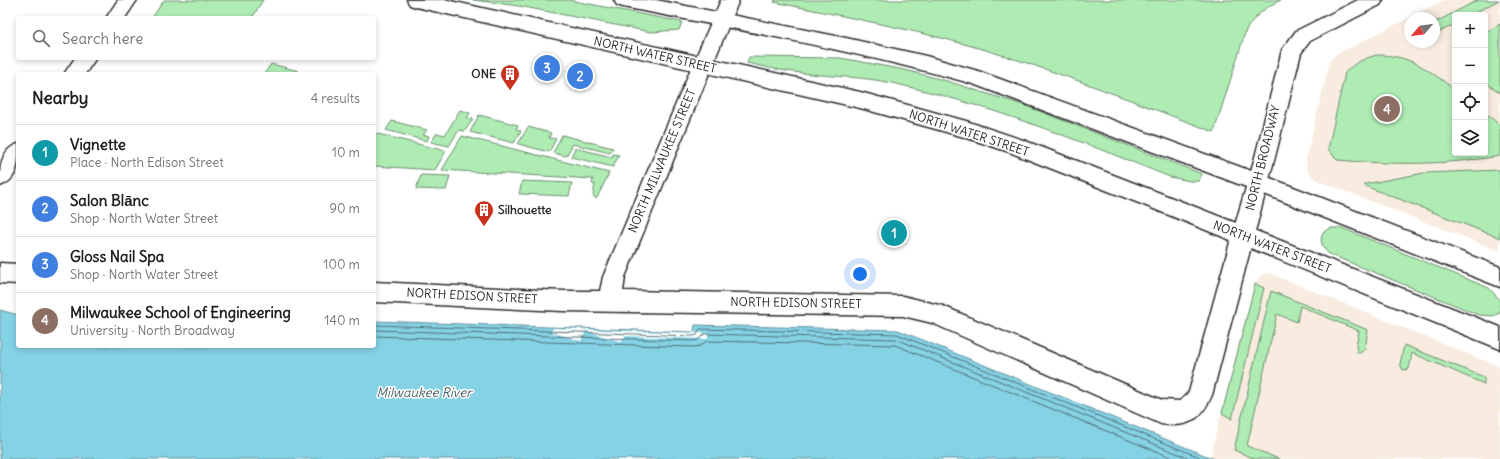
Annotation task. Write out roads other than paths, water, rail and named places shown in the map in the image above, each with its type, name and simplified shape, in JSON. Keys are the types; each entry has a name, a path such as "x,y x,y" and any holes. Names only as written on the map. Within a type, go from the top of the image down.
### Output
{"main road":[{"path":"116,16 128,0"},
{"name":"NORTH WATER STREET","path":"416,0 702,66 860,100 966,129 1024,149 1500,338"},
{"path":"623,0 926,63 978,78 1257,182 1500,277"},
{"name":"NORTH MILWAUKEE STREET","path":"610,301 614,277 730,0"},
{"name":"NORTH BROADWAY","path":"1195,406 1200,395 1265,157 1292,50 1303,36 1374,0"},
{"path":"76,72 84,60"},
{"path":"0,177 16,155"},
{"path":"0,273 16,274"},
{"name":"NORTH EDISON STREET","path":"376,292 564,301 903,306 935,313 1161,412 1185,412 1195,406"}],"water":[{"name":"Milwaukee River","path":"0,310 16,314 16,348 376,348 376,321 694,332 695,325 898,330 1214,459 0,459"}],"place":[{"name":"Gloss Nail Spa","path":"547,68"},
{"name":"Salon Blānc","path":"580,76"},
{"name":"ONE","path":"510,91"},
{"name":"Milwaukee School of Engineering","path":"1387,109"},
{"name":"Silhouette","path":"484,227"},
{"name":"Vignette","path":"894,233"}]}
